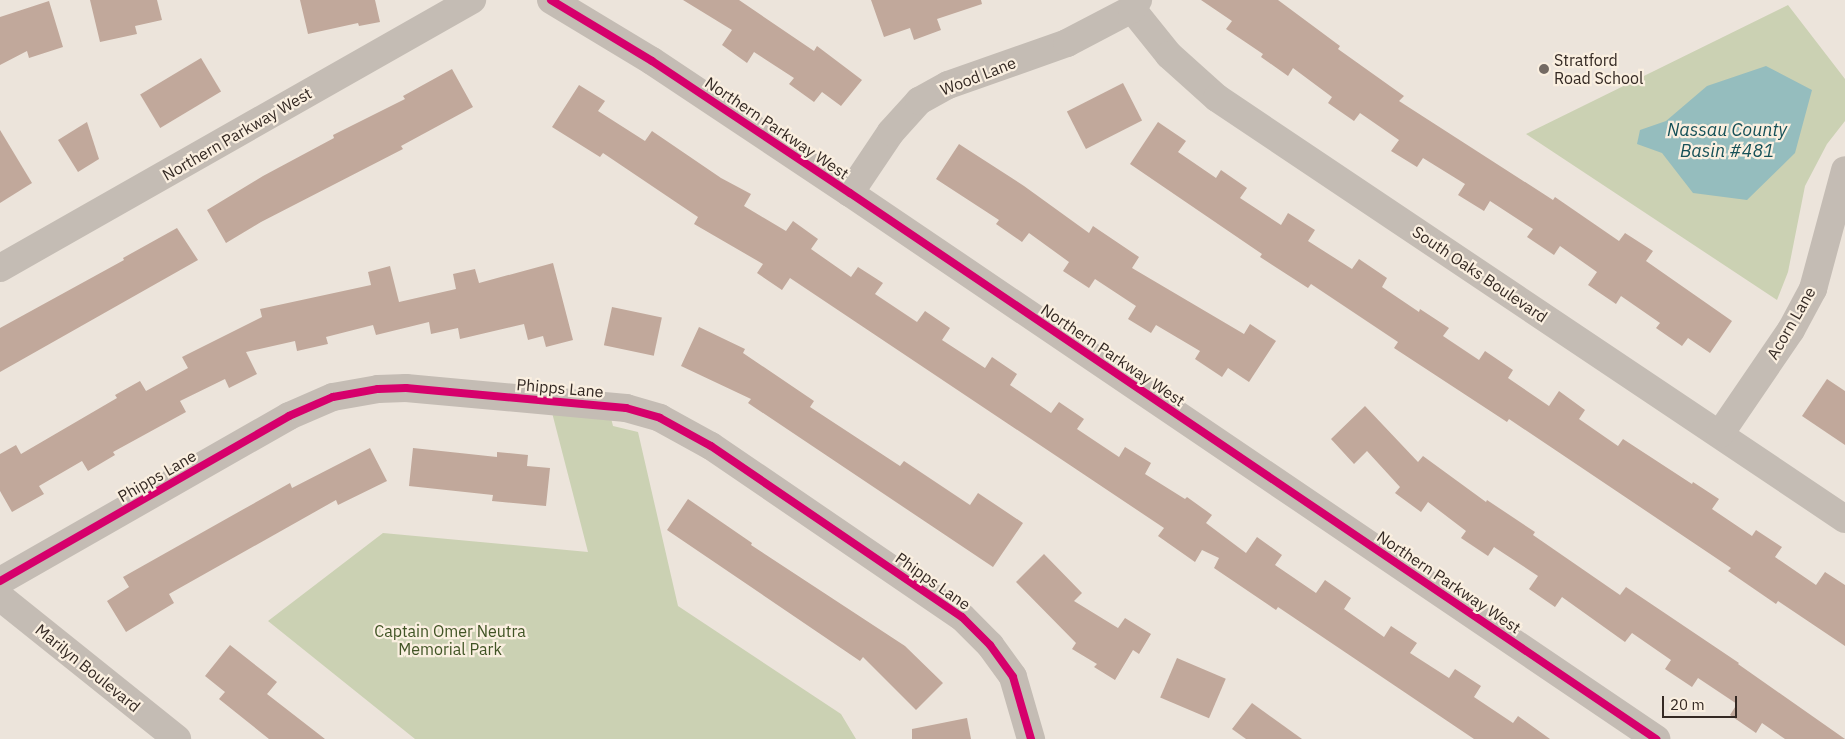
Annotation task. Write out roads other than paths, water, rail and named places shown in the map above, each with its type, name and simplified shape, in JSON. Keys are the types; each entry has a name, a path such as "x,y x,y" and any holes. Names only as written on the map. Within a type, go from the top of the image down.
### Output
{"street":[{"name":"Northern Parkway West","path":"0,268 472,0"},
{"name":"Northern Parkway West","path":"551,0 652,61 850,193 1645,736"},
{"name":"Wood Lane","path":"850,193 891,132 919,101 948,85 1067,43 1135,5"},
{"name":"South Oaks Boulevard","path":"1135,5 1169,55 1217,98 1845,519"},
{"name":"Acorn Lane","path":"1720,434 1790,330 1813,289 1845,172"},
{"name":"Phipps Lane","path":"0,581 290,416 333,397 378,389 406,388 626,408 660,418 711,446 962,617 990,645 1013,678 1031,739"},
{"name":"Marilyn Boulevard","path":"0,598 177,739"}],"water":[{"name":"Nassau County Basin #481","path":"1766,66 1812,90 1795,153 1747,200 1693,193 1662,153 1637,144 1640,130 1666,121 1707,86"}],"place":[{"name":"Stratford Road School","path":"1544,69"}],"park label":[{"name":"Captain Omer Neutra Memorial Park","path":"450,640"}]}
